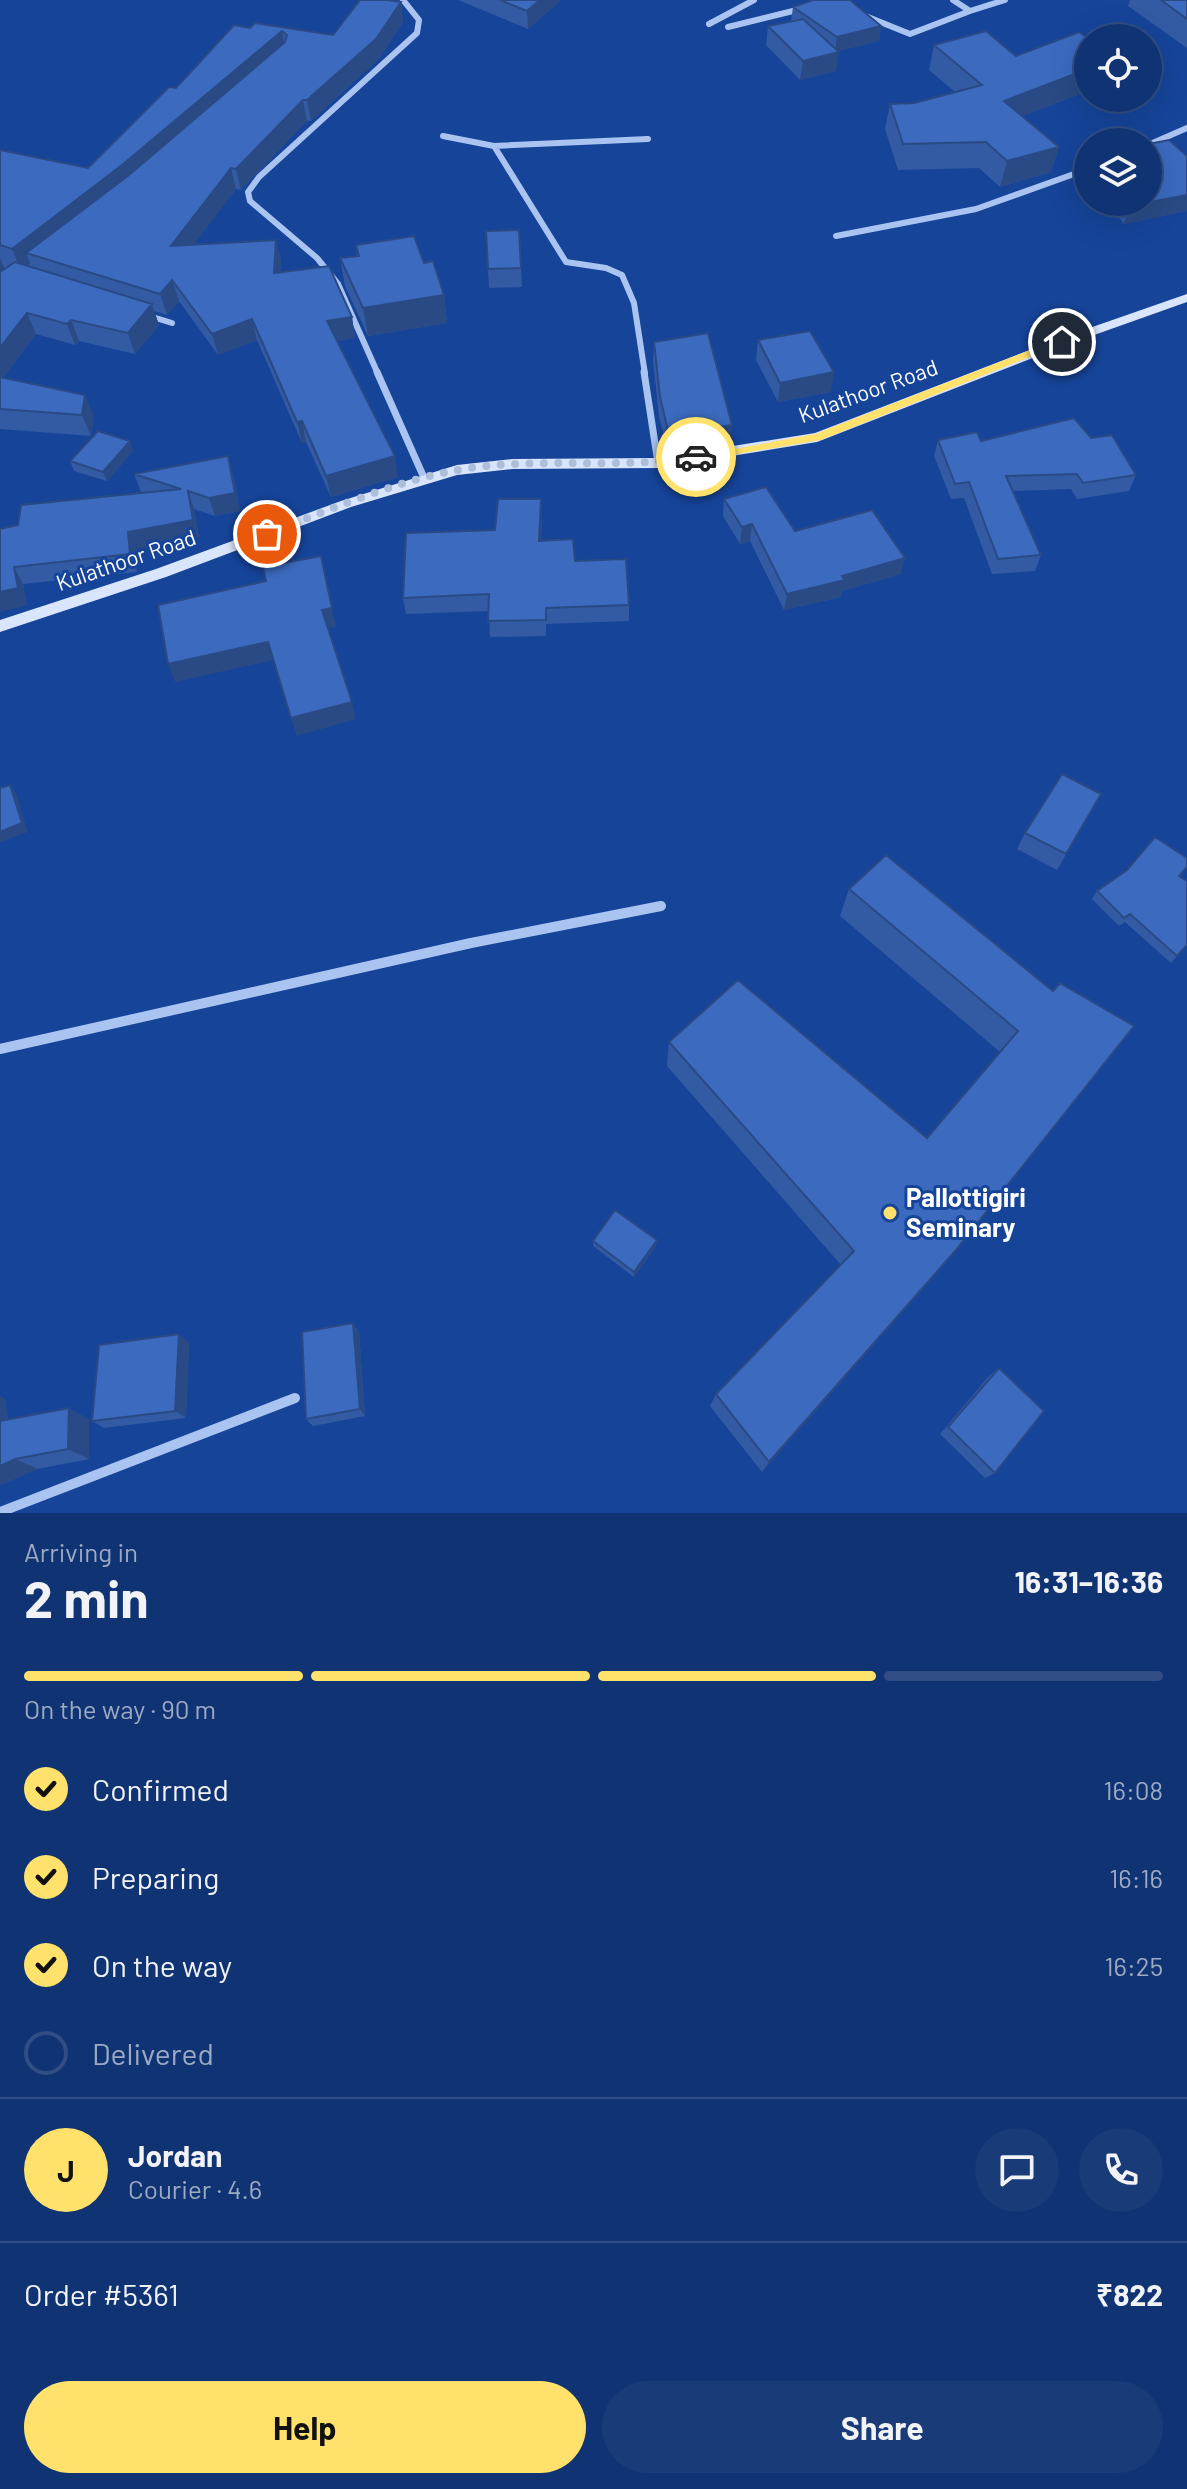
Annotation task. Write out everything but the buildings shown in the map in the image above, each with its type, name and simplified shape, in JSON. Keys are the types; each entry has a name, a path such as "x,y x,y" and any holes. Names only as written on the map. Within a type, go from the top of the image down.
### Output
{"main road":[{"name":"Kulathoor Road","path":"0,626 457,470 513,464 658,463 817,437 1062,342 1187,298"}],"street":[{"path":"403,0 419,20 417,33 259,177 248,192 250,201 317,258 338,284 425,480"},
{"path":"709,24 754,0"},
{"path":"953,0 970,11"},
{"path":"857,12 910,34 1005,0"},
{"path":"728,27 816,5"},
{"path":"1162,139 1187,128"},
{"path":"443,136 494,146 648,139"},
{"path":"494,146 566,262 606,268 622,275 634,303 658,463"},
{"path":"836,236 976,209 1074,174"},
{"path":"142,313 172,323"},
{"path":"0,1049 471,943 661,906"},
{"path":"0,1512 295,1398"}],"way so far":[{"path":"267,534 346,504 457,470 513,464 658,463 696,457"}],"place":[{"name":"Pallottigiri Seminary","path":"890,1213"}],"route":[{"path":"696,457 817,437 1062,342"}]}
